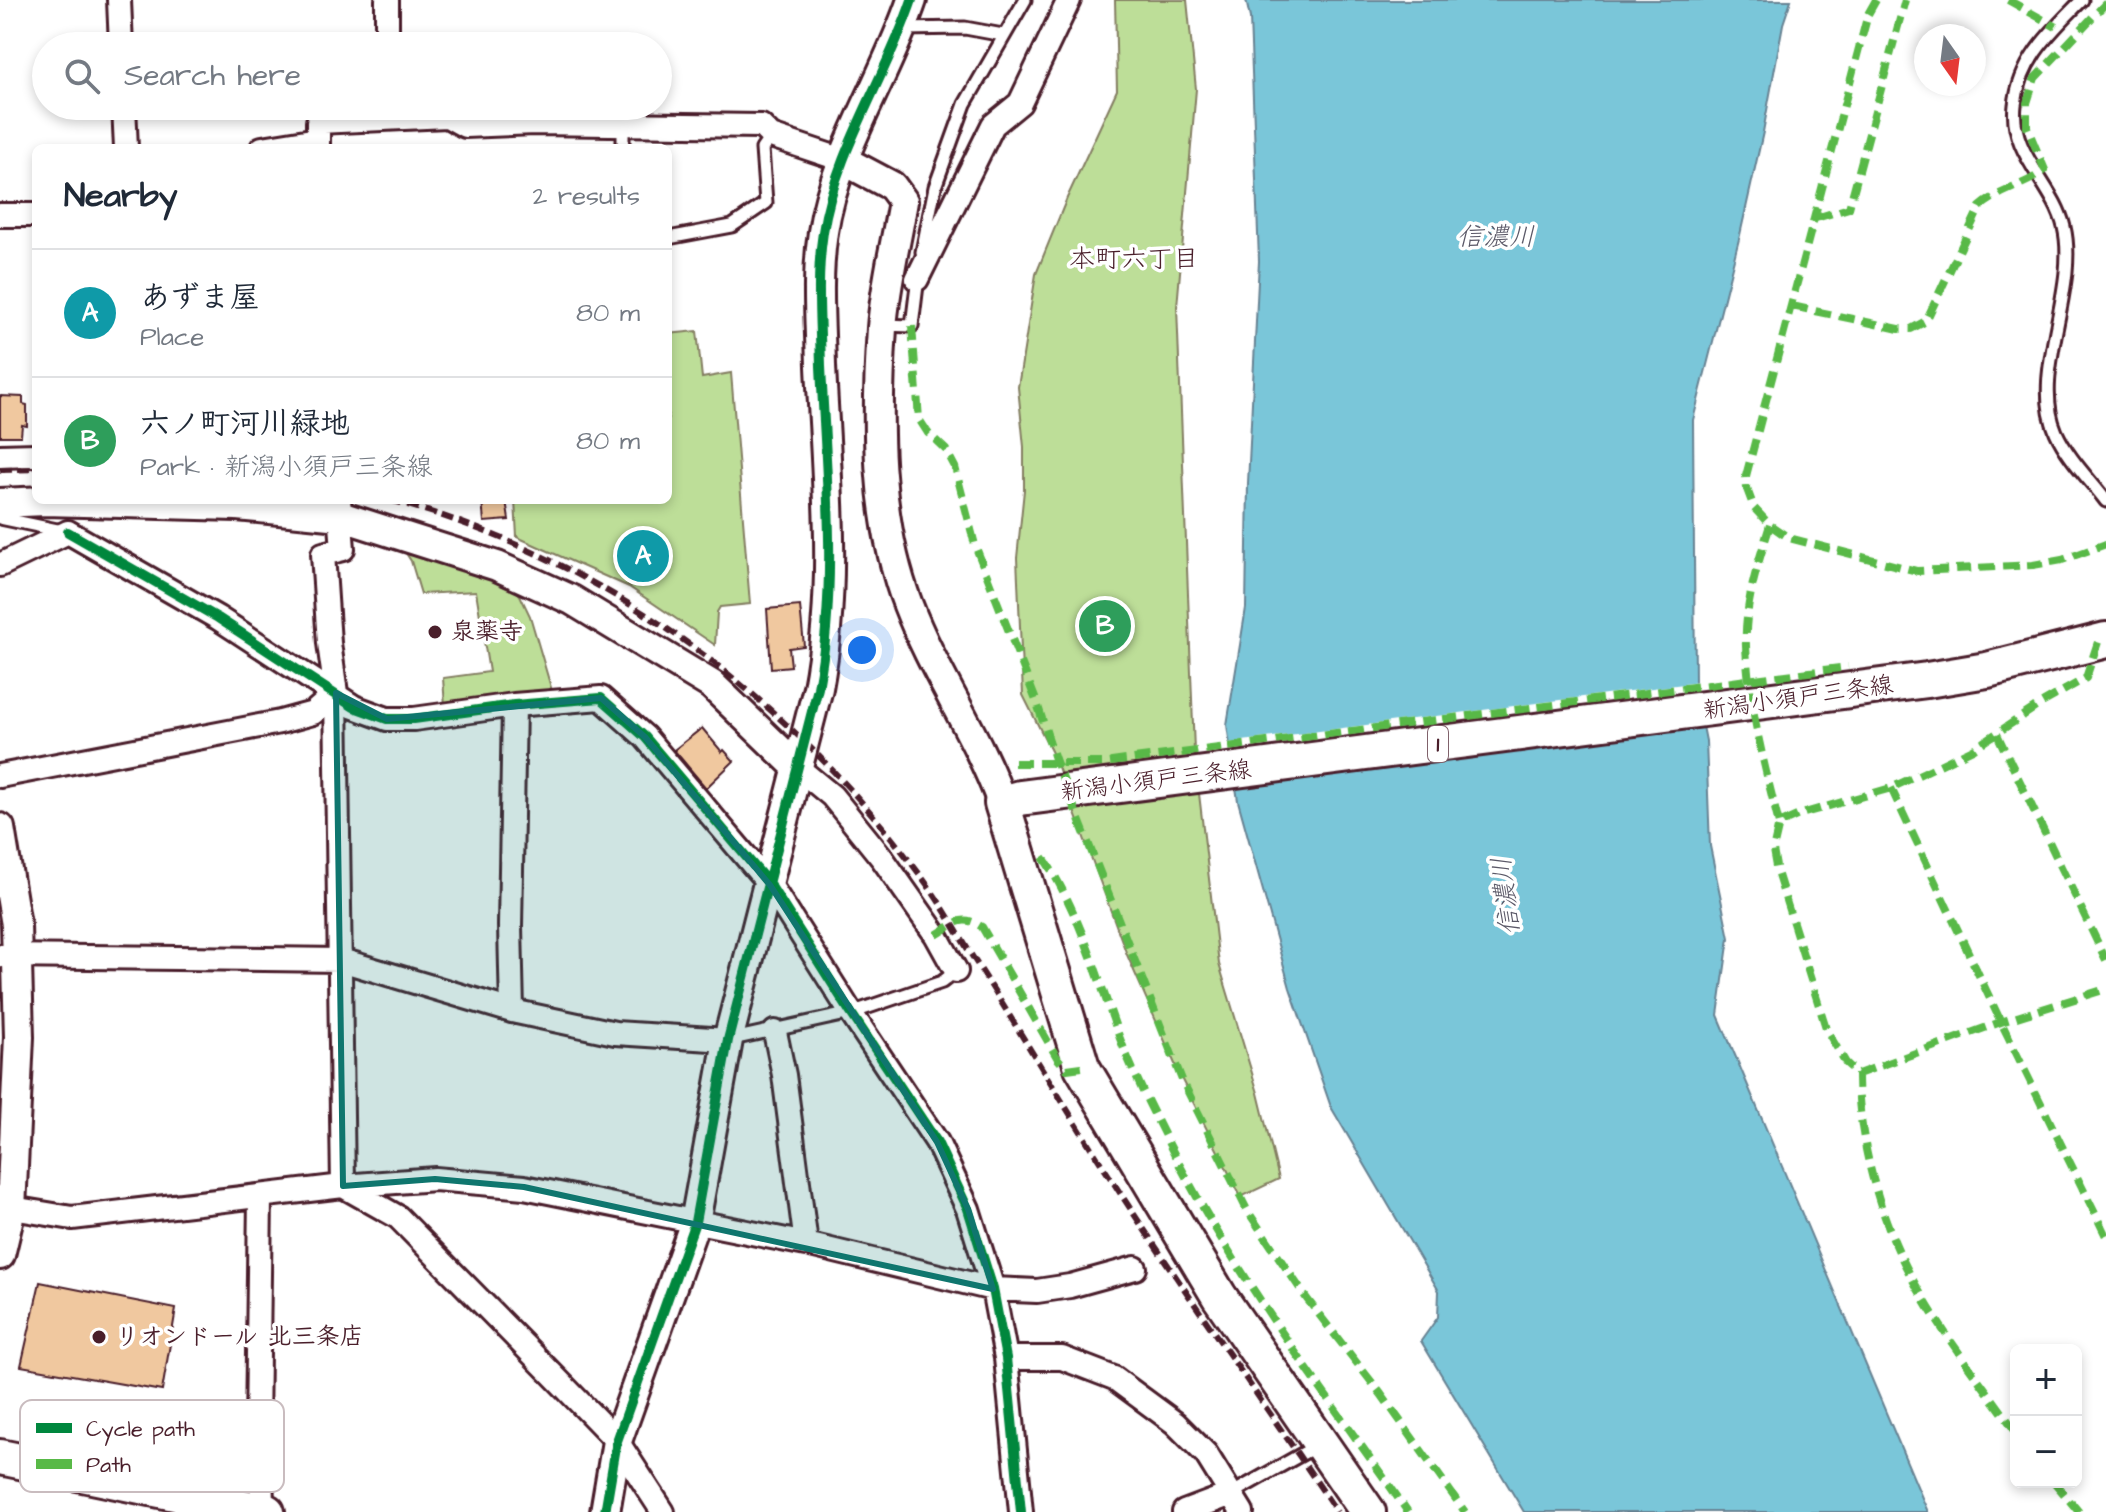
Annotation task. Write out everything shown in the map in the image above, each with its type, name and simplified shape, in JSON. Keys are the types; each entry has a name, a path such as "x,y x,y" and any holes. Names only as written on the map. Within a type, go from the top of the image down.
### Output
{"main road":[{"name":"新潟小須戸三条線","path":"1011,800 1855,691 1987,670 2106,640"},
{"path":"1011,800 1082,1067 1219,1296 1368,1512"},
{"path":"0,1457 20,1461"},
{"path":"168,1492 264,1512"}],"street":[{"path":"119,0 120,32"},
{"path":"387,0 387,32"},
{"path":"605,1512 617,1441 695,1222 728,1040 818,688 829,616 830,583 819,308 823,229 843,160 912,0"},
{"path":"917,279 993,125 1020,103 1069,0"},
{"path":"125,120 126,144"},
{"path":"318,144 318,122 331,120"},
{"path":"454,120 465,126 535,123 623,137 761,126 771,136 843,160 892,186 903,201 883,325 880,426 890,548 908,605 963,722 991,774 1011,800"},
{"path":"0,215 32,215"},
{"path":"0,456 32,455"},
{"path":"0,503 32,502"},
{"path":"68,532 71,504"},
{"path":"171,504 339,508 497,566 572,600 712,685 798,768 832,796 882,858 936,935 956,971"},
{"path":"339,508 343,549 323,554 336,693 343,1186"},
{"path":"0,565 68,532"},
{"path":"68,532 218,618 354,707 387,719 414,719 514,705 601,698 645,737 770,885 937,1142 968,1209 993,1289 1006,1358 1021,1512"},
{"path":"0,776 280,722 313,713 336,693"},
{"path":"512,1011 510,926 514,705"},
{"path":"0,828 16,925 8,956 19,1037 0,1255"},
{"path":"8,956 341,960 512,1011 615,1033 728,1040"},
{"path":"775,1032 784,1075 806,1244"},
{"path":"5,1208 72,1218 343,1186 435,1179 524,1187 806,1244 993,1289 1037,1291 1070,1286 1135,1268"},
{"path":"343,1186 398,1217 617,1441 663,1512"},
{"path":"257,1400 260,1197"},
{"path":"1006,1358 1062,1358 1114,1378 1175,1423 1206,1454 1236,1503 1184,1512"},
{"path":"263,1492 264,1512"}],"lane":[{"path":"883,325 912,326 917,279 935,187 965,104 1025,0"},
{"path":"2082,0 2026,64 2014,109 2016,129 2024,153 2057,207 2067,245 2067,265 2050,379 2054,429 2106,501"},
{"path":"902,29 965,28 1003,35"},
{"path":"672,237 732,226 766,203 762,149 771,136"},
{"path":"0,518 68,532"},
{"path":"728,1040 851,1013 942,982 956,971"},
{"path":"1236,1503 1322,1443"}],"highlighted area":[{"path":"336,693 387,719 601,698 645,737 770,885 937,1142 968,1209 993,1289 524,1187 435,1179 343,1186"}],"green space":[{"path":"1115,0 1187,0 1196,89 1177,307 1194,751 1219,964 1258,1093 1279,1179 1241,1197 1182,1080 1127,955 1055,759 1023,695 1017,558 1024,490 1024,447 1018,387 1036,274 1117,90"},
{"path":"697,331 702,378 731,373 750,604 720,607 715,645 629,587 517,537 515,504 672,504 672,334"},
{"path":"398,541 504,577 520,595 530,616 552,691 445,706 443,678 489,672 476,591 421,594 411,561"}],"water":[{"name":"信濃川","path":"1246,0 1791,0 1783,24 1740,235 1693,420 1695,686 1706,741 1710,846 1729,938 1718,1015 1928,1512 1524,1512 1421,1341 1438,1317 1439,1291 1331,1107 1290,988 1238,801 1227,725 1246,608 1248,483 1259,261 1250,18"}],"pier":[{"path":"1699,682 1700,690 1228,752 1227,743"}],"building":[{"path":"0,396 23,397 23,404 27,405 27,426 22,425 21,436 0,436"},
{"path":"482,504 507,504 509,520 484,522"},
{"path":"800,606 804,646 789,648 791,666 771,668 767,609"},
{"path":"702,728 734,761 706,788 674,750"},
{"name":"リオンドール 北三条店","path":"40,1282 176,1309 162,1391 21,1366"}],"railway":[{"path":"0,470 32,469"},
{"path":"402,504 470,526 548,559 621,599 691,645 756,697 817,755 874,817 932,892 1132,1212 1337,1512"}],"marked path":[{"path":"1876,0 1868,14 1746,476 1754,508 1770,525 1789,538 1917,571 2033,565 2062,560 2106,544"},
{"path":"1816,218 1849,208 1905,0"},
{"path":"2008,0 2056,27"},
{"path":"1792,306 1899,329 1911,329 1926,321 1980,207 2045,170 2027,127 2027,103 2035,78 2106,3"},
{"path":"912,326 919,419 928,433 946,450 955,467 975,545 1037,703 1055,759 1182,1080 1247,1210 1307,1299 1381,1394 1465,1512"},
{"path":"1770,525 1750,600 1746,646 1754,714 1779,824"},
{"path":"2010,1424 1955,1348 1908,1271 1896,1245 1868,1160 1858,1074 1846,1063 1827,1031 1777,872 1773,850 1779,824 1801,814 1891,788 1973,749 2086,678 2098,642"},
{"path":"1014,763 1103,763 1848,667"},
{"path":"1997,734 2106,960"},
{"path":"1891,788 2106,1236"},
{"path":"1043,857 1077,921 1137,1078 1195,1194 1282,1333 1408,1512"},
{"path":"936,935 963,920 982,927 1058,1059 1067,1069 1082,1067"},
{"path":"1858,1074 2001,1022 2106,989"},
{"path":"2059,1488 2079,1512"}],"cycle path":[{"path":"605,1512 617,1441 695,1222 728,1040 818,688 828,608 829,568 819,299 823,232 829,203 849,145 912,0"},
{"path":"68,532 218,618 354,707 387,719 414,719 514,705 601,698 645,737 770,885 937,1142 968,1209 993,1289 1006,1358 1021,1512"}],"place":[{"name":"あずま屋","path":"643,556"},
{"name":"六ノ町河川緑地","path":"1105,626"},
{"name":"泉薬寺","path":"435,632"},
{"name":"リオンドール 北三条店","path":"99,1337"}],"district":[{"name":"本町六丁目","path":"1134,259"}]}
